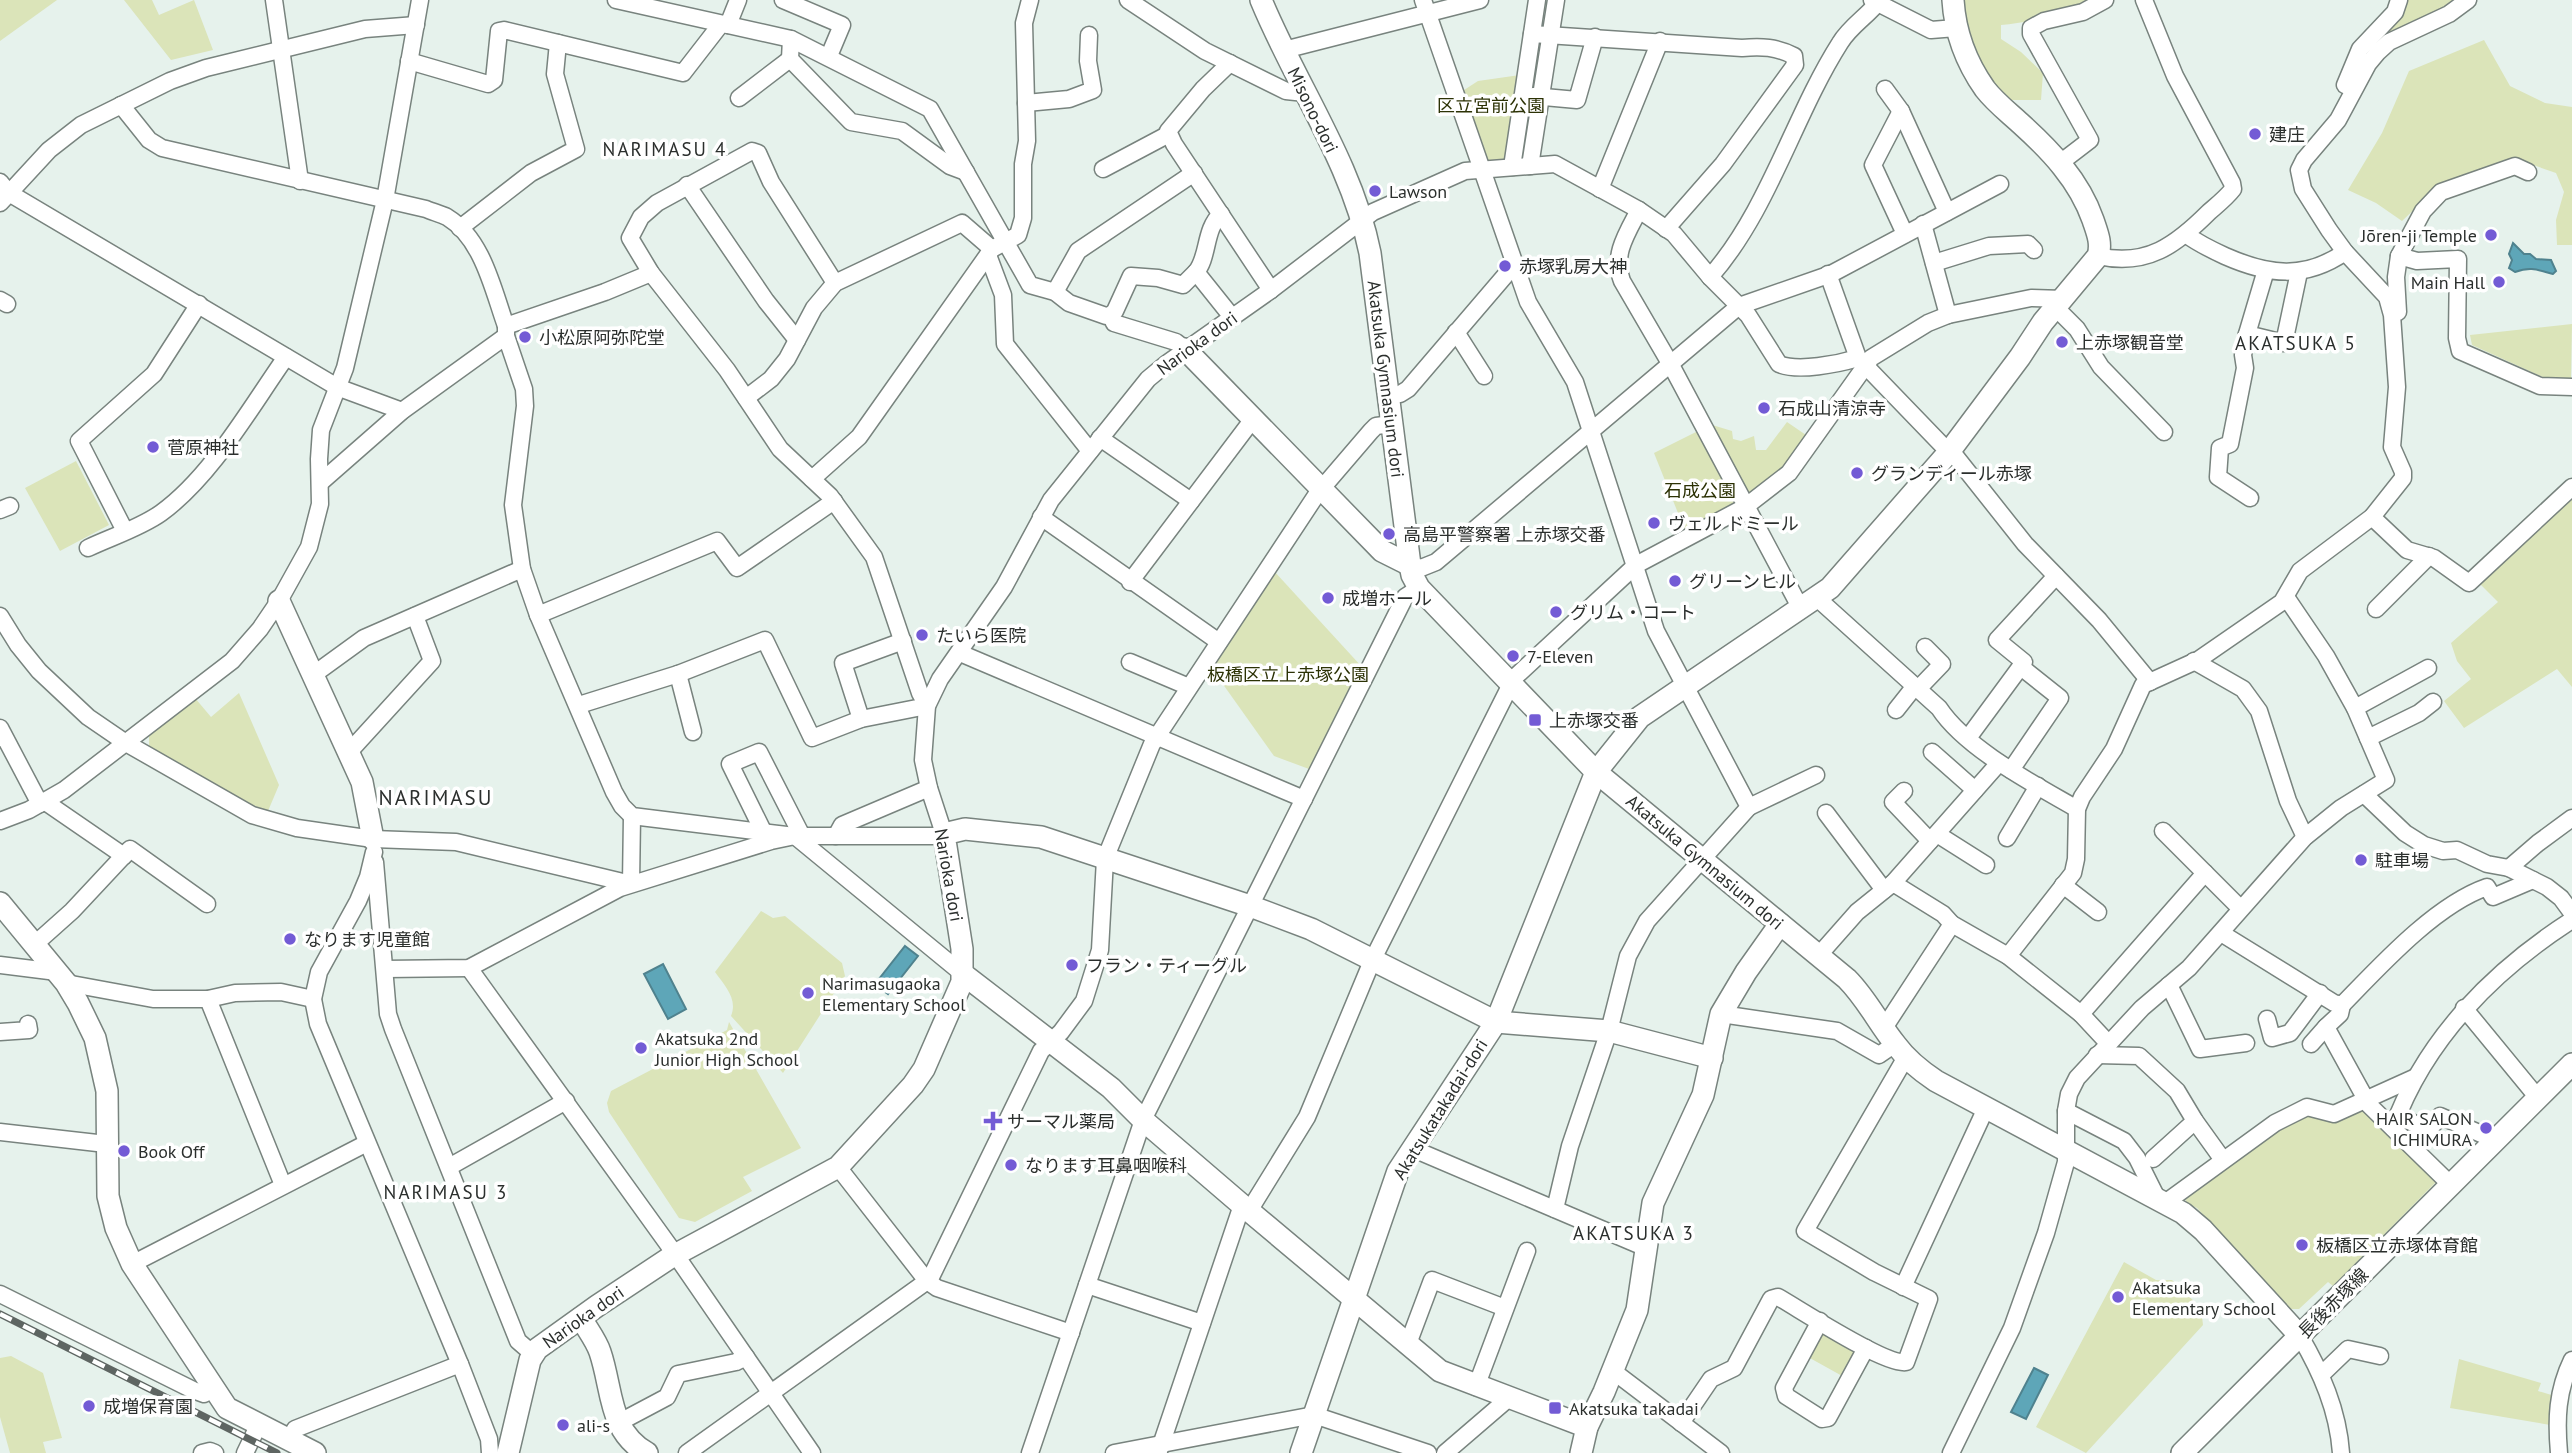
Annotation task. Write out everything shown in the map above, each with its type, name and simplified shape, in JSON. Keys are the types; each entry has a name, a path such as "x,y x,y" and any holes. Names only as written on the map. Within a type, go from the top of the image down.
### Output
{"street":[{"path":"274,0 300,181"},
{"path":"0,821 42,803 64,790 232,660 260,629 309,547 320,504 321,430 345,368 385,200 420,0"},
{"path":"616,0 791,39 930,109 967,172 994,248 1003,295 1005,344 1090,451"},
{"path":"409,61 488,84 494,80 499,31 504,30 682,74 724,25 738,0"},
{"path":"783,0 842,25 829,56"},
{"path":"812,479 859,437 994,248 1012,241 1018,235 1021,228 1023,164 1027,141 1024,23 1030,0"},
{"path":"1128,0 1205,51 1286,91 1305,93"},
{"name":"Misono-dori","path":"1261,0 1349,183 1363,220"},
{"path":"1284,50 1425,6 1480,0"},
{"path":"1511,167 1537,0"},
{"path":"1531,166 1556,0"},
{"path":"1953,0 1956,28 1967,58 1985,89 2060,163 2079,189 2090,212 2098,236 2098,256 2110,259 2155,255 2187,235 2231,192 2232,186 2175,76 2144,0"},
{"path":"2060,163 2090,140 2031,34 2031,28 2044,21 2083,12 2105,0"},
{"path":"2344,105 2343,92 2360,49 2395,12 2399,0"},
{"path":"2008,956 2073,873 2076,859 2077,809 2114,749 2143,685 2194,661 2234,637 2286,597 2300,571 2372,517 2403,478 2392,447 2397,407 2395,345 2387,297 2345,252 2304,189 2299,170 2304,160 2338,120 2368,64 2389,42 2438,20 2468,0"},
{"path":"1710,276 1754,216 1840,41 1877,1 1931,30 1956,28"},
{"path":"1425,6 1528,302 1575,382 1656,631 1749,807"},
{"path":"402,411 337,387 3,192 81,125 170,81 206,68 365,29 416,25"},
{"path":"1532,34 1762,46 1783,50 1794,56 1795,65 1723,164 1666,229"},
{"path":"1026,103 1069,99 1093,90 1088,61 1089,35"},
{"path":"1522,94 1577,100 1595,37"},
{"path":"791,39 790,59 851,122 902,131 950,166 967,172"},
{"path":"1600,188 1660,41"},
{"path":"460,228 531,173 576,149 555,75 558,43"},
{"path":"738,98 790,59"},
{"path":"1230,63 1203,89 1168,131 1271,289"},
{"path":"1885,89 1901,111 1947,212"},
{"path":"121,105 149,140 162,148 426,209 447,217 474,244 486,267 524,389 525,406 513,505 522,569 538,615 579,705 614,792 632,816 798,836 933,836 965,830 1025,834 1250,906 1311,929 1496,1021 1609,1031 1712,1058"},
{"path":"1901,111 1873,165 1905,234"},
{"path":"1103,169 1170,134"},
{"path":"579,705 678,674 765,640 812,738 861,719 927,706 920,693 874,556 834,501 780,449 727,370 651,273 630,238 641,217 657,203 752,151 758,153 771,182 835,283"},
{"name":"Narioka dori","path":"508,1453 533,1354 675,1254 838,1167 924,1069 962,982 963,974 962,950 944,834 923,760 927,706 940,679 1003,587 1051,500 1148,380 1185,349 1233,317 1373,212 1465,171 1555,164 1639,210 1674,234 1748,315 1779,363 1786,367 1861,362"},
{"path":"2395,345 2399,326 2396,277 2399,256 2423,211 2441,192 2515,166 2528,172"},
{"path":"1055,292 1078,251 1194,173"},
{"path":"1111,315 1114,323 1176,342 1185,349 1382,551 1422,568 1436,562 1739,306 1828,274 2000,184"},
{"path":"687,185 766,301 797,340"},
{"path":"1639,210 1622,246 1618,270 1745,507 1809,603 1917,688 1939,708 1946,719 2005,767 2077,809"},
{"path":"746,398 771,379 787,359 814,308 835,283 962,223 994,248 1030,285 1055,292 1069,303 1106,316 1115,311 1131,276 1158,278 1183,285 1202,265 1202,254 1213,223 1221,214"},
{"name":"Akatsuka Gymnasium dori","path":"1363,220 1370,254 1410,565 1419,588 1596,772 1819,955 1855,988 1895,1043 1937,1082 2161,1200 2190,1218 2300,1336"},
{"path":"1923,224 1948,316"},
{"path":"2187,235 2205,247 2244,264 2266,270 2299,272 2331,262 2345,252"},
{"path":"1934,263 1989,246 2028,244 2034,250"},
{"name":"Akatsukatakadai-dori","path":"1301,1453 1398,1171 1496,1021 1596,772 1637,720 1830,588 1949,452 2020,357 2043,321 2098,256"},
{"path":"2399,256 2417,261 2458,259 2457,338 2460,351 2540,386 2572,387"},
{"path":"1388,395 1400,394 1408,388 1515,264"},
{"path":"2250,498 2218,477 2220,448 2230,444 2245,368 2243,355 2266,270"},
{"path":"1196,272 1233,317"},
{"path":"2248,334 2284,343 2299,272"},
{"path":"321,482 402,411 506,331 651,273"},
{"path":"1828,274 1861,362 1956,457 2025,544 2099,620 2150,682"},
{"path":"1159,1448 1245,1208 1307,1117 1372,961 1509,683 1636,565 1745,507 1788,473 1861,362 1928,323 2031,298 2060,304 2101,367 2164,432"},
{"path":"125,531 79,441 155,374 199,304"},
{"path":"1457,332 1484,376"},
{"path":"88,548 158,515 182,496 200,478 286,357"},
{"path":"1130,582 1253,419"},
{"path":"687,1453 927,1281 1041,1051 1084,1002 1100,950 1105,859 1156,737 1321,489 1376,426 1392,424"},
{"path":"1100,438 1191,501"},
{"path":"2372,517 2407,550 2429,556 2469,583 2572,487"},
{"path":"538,615 717,541 737,568 834,501"},
{"path":"1041,517 1219,642"},
{"path":"2376,609 2429,556"},
{"path":"313,675 364,638 522,569"},
{"path":"1968,738 2024,662 1997,640 2056,576"},
{"path":"1030,1453 1143,1120 1405,597 1419,588"},
{"path":"1951,1453 2012,1328 2059,1194 2066,1150 2066,1111 2069,1094 2077,1078 2108,1042 2189,968 2305,837 2341,808 2386,780 2356,708 2326,656 2286,597"},
{"path":"279,601 362,782 374,846 388,1014 393,1029 519,1342 533,1354"},
{"path":"349,752 432,661 415,615"},
{"path":"0,616 39,671 88,717 126,743 252,815 374,846 456,842 631,884"},
{"path":"861,719 844,663 903,641"},
{"path":"1896,710 1942,664 1925,647"},
{"path":"960,653 1304,799"},
{"path":"2194,661 2243,689 2259,711 2288,801 2305,837"},
{"path":"1130,662 1189,687"},
{"path":"1819,955 1857,912 1889,887 1975,790 2005,767 2060,698 2021,667"},
{"path":"2356,708 2428,668"},
{"path":"678,674 693,732"},
{"path":"2368,738 2419,713 2433,702"},
{"path":"0,728 42,803 124,856"},
{"path":"764,833 730,764 759,752 798,836 963,974 1111,1088 1143,1120 1245,1208 1443,1373 1587,1427"},
{"path":"1932,752 1975,790"},
{"path":"1555,1209 1570,1146 1609,1031 1628,956 1636,938 1647,921 1749,807 1816,775"},
{"path":"2007,838 2038,786"},
{"path":"836,836 842,825 929,788"},
{"path":"1904,791 1893,802 1933,837 1986,865"},
{"path":"2364,794 2405,833 2424,845 2444,851 2457,850 2487,864 2509,868 2561,898 2572,913"},
{"path":"1826,813 1889,887 1943,914 1952,924 2008,956 2081,1014 2108,1042"},
{"path":"631,884 632,816"},
{"path":"2509,868 2538,842 2572,818"},
{"path":"2163,831 2240,908"},
{"path":"385,968 469,968 578,909 631,884 771,841 798,836"},
{"path":"374,846 368,877 358,901 319,972 313,999 318,1024 460,1364 489,1439 490,1453"},
{"path":"35,944 72,911 130,849 207,904"},
{"path":"2081,1014 2205,873"},
{"path":"2311,1044 2340,1014 2342,1005 2374,972 2439,914 2469,893 2487,887 2493,897 2533,880"},
{"path":"2063,885 2098,912"},
{"path":"0,903 61,978 87,1020 102,1062 107,1091 108,1196 116,1228 132,1264 213,1390 232,1413 316,1453"},
{"path":"2395,1122 2416,1077 2465,1008 2546,937 2572,920"},
{"path":"1581,1453 1587,1427 1637,1310 1653,1203 1703,1095 1721,1014 1746,972 1780,924"},
{"path":"1681,1423 1711,1378 1734,1368 1771,1299 1778,1297 1866,1348 1900,1363 1906,1362 1929,1299 1874,1272 1805,1231 1952,924"},
{"path":"2221,933 2334,1003 2342,1005"},
{"path":"0,965 153,999 208,999 235,993 281,992 313,999"},
{"path":"469,968 675,1254 812,1453"},
{"path":"2169,985 2200,1049 2246,1043"},
{"path":"2267,1018 2272,1038 2290,1033 2320,993"},
{"path":"208,999 282,1185"},
{"path":"2465,1008 2538,1098"},
{"path":"1721,1014 1837,1031 1879,1055 1895,1043"},
{"path":"0,1032 29,1030 28,1024"},
{"path":"2326,1027 2366,1100 2395,1122 2451,1185"},
{"path":"2097,1055 2139,1056 2178,1091 2195,1121 2223,1160"},
{"name":"長後赤塚線","path":"2182,1453 2572,1064"},
{"path":"2066,1111 2124,1140 2143,1159 2161,1200 2293,1113 2306,1107 2334,1114 2416,1077"},
{"path":"449,1167 566,1101"},
{"path":"1903,1287 1986,1108"},
{"path":"2395,1122 2428,1131 2440,1116 2495,1140"},
{"path":"2143,1159 2195,1121"},
{"path":"0,1132 106,1144"},
{"path":"132,1264 367,1143"},
{"path":"1412,1148 1646,1248"},
{"path":"838,1167 917,1272 927,1281 937,1288 1071,1333"},
{"path":"1476,1387 1527,1251"},
{"path":"1408,1344 1432,1280 1506,1308"},
{"path":"1087,1286 1202,1323"},
{"path":"0,1294 192,1390 204,1394 213,1390"},
{"path":"581,1318 600,1353 618,1423 628,1439 647,1453"},
{"path":"1820,1321 1784,1388 1786,1396 1822,1419 1828,1418 1866,1348"},
{"path":"2300,1336 2321,1375 2334,1411 2342,1453"},
{"path":"2321,1375 2348,1349 2380,1356"},
{"path":"618,1423 667,1397 678,1374 736,1362 746,1357"},
{"path":"2559,1453 2556,1426 2558,1397 2572,1360"},
{"path":"289,1440 295,1429 460,1364"},
{"path":"1613,1371 1712,1450"},
{"path":"1445,1453 1509,1398"},
{"path":"1114,1453 1159,1448 1314,1415 1428,1453"},
{"path":"245,1453 258,1426"},
{"path":"202,1453 215,1453"}],"green space":[{"path":"0,0 57,0 0,41"},
{"path":"124,0 152,0 159,15 194,0 213,50 171,60"},
{"path":"1961,0 2093,0 2048,17 2001,25 2001,39 2021,52 2043,73 2041,100 2008,100 1975,59 1965,30"},
{"path":"2390,0 2472,0 2452,17 2359,48 2382,19"},
{"path":"2484,40 2510,86 2545,103 2572,107 2572,245 2557,245 2556,220 2564,192 2556,173 2516,159 2441,184 2402,221 2376,203 2348,190 2382,133 2409,71"},
{"name":"区立宮前公園","path":"1520,75 1509,157 1503,163 1485,163 1461,92 1478,81"},
{"path":"2572,324 2571,378 2547,379 2472,345 2470,335"},
{"path":"1787,422 1806,435 1785,468 1751,495 1745,493 1709,424 1732,431 1733,439 1741,441 1754,436 1756,450 1766,450"},
{"name":"石成公園","path":"1698,431 1736,500 1735,505 1686,533 1654,453"},
{"path":"76,461 109,525 60,551 25,488"},
{"path":"2572,499 2572,687 2557,669 2464,728 2444,701 2471,679 2457,661 2451,643 2498,602 2481,585 2482,578"},
{"name":"板橋区立上赤塚公園","path":"1274,571 1362,667 1309,769 1274,756 1210,666"},
{"path":"239,693 279,785 268,811 232,797 149,747 149,733 195,698 211,717"},
{"path":"761,911 773,918 785,916 842,963 845,976 783,1073 731,1016 732,998 715,972"},
{"path":"729,1022 801,1148 743,1177 752,1191 695,1222 679,1218 609,1112 607,1103 611,1091 727,1030"},
{"name":"板橋区立赤塚体育館","path":"2358,1110 2365,1112 2436,1182 2333,1286 2328,1282 2299,1309 2290,1309 2197,1208 2186,1203 2185,1195 2279,1128 2307,1115 2334,1122"},
{"path":"2124,1262 2156,1280 2172,1280 2201,1308 2203,1325 2086,1453 2036,1427"},
{"path":"1825,1332 1854,1349 1856,1357 1844,1377 1808,1357 1819,1334"},
{"path":"11,1356 43,1373 62,1438 43,1442 46,1453 10,1453 0,1417 0,1358"},
{"path":"2459,1359 2541,1383 2538,1391 2558,1397 2556,1426 2450,1408"}],"water":[{"path":"2513,243 2524,254 2530,254 2536,259 2551,260 2556,271 2553,274 2530,269 2515,272 2509,268 2512,260 2509,254"},
{"path":"905,946 918,956 888,994 875,984"},
{"path":"663,964 686,1009 668,1019 644,974"},
{"path":"2034,1368 2048,1375 2026,1419 2011,1412"}],"railway":[{"path":"0,1314 277,1453"}],"place":[{"name":"建庄","path":"2255,134"},
{"name":"Lawson","path":"1375,191"},
{"name":"Jōren-ji Temple","path":"2491,235"},
{"name":"赤塚乳房大神","path":"1505,266"},
{"name":"Main Hall","path":"2499,282"},
{"name":"小松原阿弥陀堂","path":"525,337"},
{"name":"上赤塚観音堂","path":"2062,342"},
{"name":"石成山清涼寺","path":"1764,408"},
{"name":"菅原神社","path":"153,447"},
{"name":"グランディール赤塚","path":"1857,473"},
{"name":"ヴェル ドミール","path":"1654,523"},
{"name":"高島平警察署 上赤塚交番","path":"1389,534"},
{"name":"グリーンヒル","path":"1675,581"},
{"name":"成増ホール","path":"1328,598"},
{"name":"グリム・コート","path":"1556,612"},
{"name":"たいら医院","path":"922,635"},
{"name":"7-Eleven","path":"1513,656"},
{"name":"上赤塚交番","path":"1535,720"},
{"name":"駐車場","path":"2361,860"},
{"name":"なります児童館","path":"290,939"},
{"name":"フラン・ティーグル","path":"1072,965"},
{"name":"Narimasugaoka Elementary School","path":"808,993"},
{"name":"Akatsuka 2nd Junior High School","path":"641,1048"},
{"name":"サーマル薬局","path":"993,1121"},
{"name":"HAIR SALON ICHIMURA","path":"2486,1128"},
{"name":"Book Off","path":"124,1151"},
{"name":"なります耳鼻咽喉科","path":"1011,1165"},
{"name":"板橋区立赤塚体育館","path":"2302,1245"},
{"name":"Akatsuka Elementary School","path":"2118,1297"},
{"name":"成増保育園","path":"89,1406"},
{"name":"Akatsuka takadai","path":"1555,1408"},
{"name":"ali-s","path":"563,1425"}],"district":[{"name":"NARIMASU 4","path":"665,149"},
{"name":"AKATSUKA 5","path":"2296,343"},
{"name":"NARIMASU","path":"436,797"},
{"name":"NARIMASU 3","path":"446,1192"},
{"name":"AKATSUKA 3","path":"1634,1233"}]}
